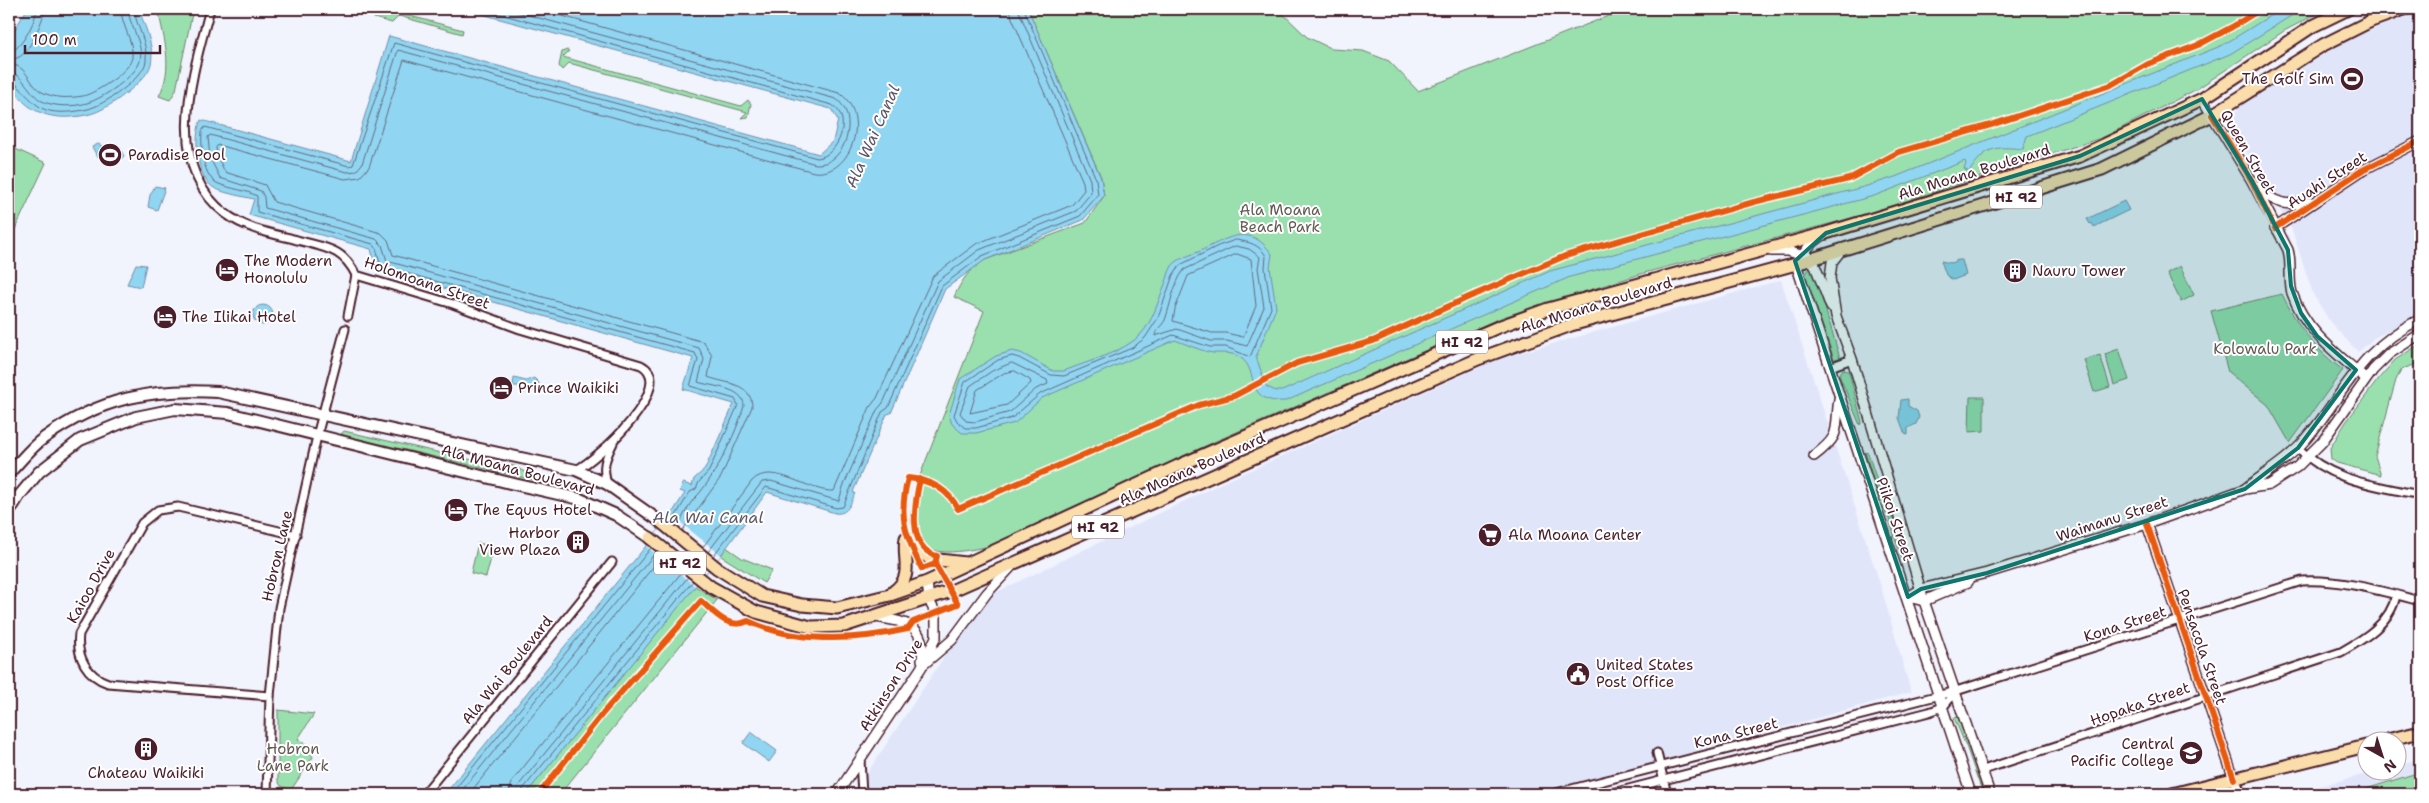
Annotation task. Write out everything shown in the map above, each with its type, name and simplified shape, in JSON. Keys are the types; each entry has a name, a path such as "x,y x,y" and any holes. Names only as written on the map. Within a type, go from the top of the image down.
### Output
{"main road":[{"name":"Ala Moana Boulevard","path":"9,473 43,439 87,411 125,398 178,390 218,392 576,470 607,484 661,522 717,568 762,596 802,605 837,608 890,595 927,582 1178,466 1498,327 1548,309 1826,233 2080,156 2202,99 2313,26 2348,9"},
{"name":"Ala Moana Boulevard","path":"9,512 18,496 40,472 80,440 136,417 175,409 228,413 580,498 616,515 650,538 711,588 756,612 811,627 844,626 929,600 1478,359 1571,326 1842,249 2102,169 2212,115 2323,45 2371,22 2404,9"},
{"path":"890,595 903,583 908,571 908,560 904,548 906,538 915,543 922,554 930,559 968,563"},
{"path":"2406,735 2420,732"},
{"path":"2172,794 2356,748"},
{"name":"Pensacola Street","path":"2234,779 2240,794"}],"street":[{"name":"Holomoana Street","path":"210,9 192,88 187,140 190,159 202,187 227,215 258,229 333,249 348,260 356,275 453,304 520,329 643,366 651,377 651,390 643,405 594,460 576,470"},
{"name":"Queen Street","path":"2202,99 2252,181 2290,260 2291,286 2301,313 2317,336 2365,378"},
{"name":"Auahi Street","path":"2275,228 2361,171 2420,141"},
{"path":"2252,181 2265,196 2283,205 2315,202"},
{"path":"1758,251 1787,251 1803,259 1826,233"},
{"name":"Piikoi Street","path":"1836,316 1830,278 1832,262 1842,249"},
{"name":"Piikoi Street","path":"1803,259 1836,316 1852,359 1924,601 1990,794"},
{"name":"Piikoi Street","path":"1803,259 1830,367 1972,794"},
{"path":"348,316 356,275"},
{"path":"2245,489 2298,448 2356,370 2380,344 2420,319"},
{"name":"Hobron Lane","path":"267,794 270,696 278,608 322,415 345,328"},
{"path":"2245,489 2269,485 2308,458 2322,442 2365,378 2389,354 2420,334"},
{"path":"1830,367 1852,359"},
{"path":"1814,456 1831,443 1836,431 1840,396"},
{"name":"Holomoana Street","path":"607,484 603,470 604,460 617,436"},
{"path":"2298,448 2308,458 2335,475 2420,495"},
{"name":"Waimanu Street","path":"1908,597 1921,589 1987,573 2147,524 2245,489"},
{"name":"Kaioo Drive","path":"270,696 108,683 95,677 85,666 80,653 78,639 83,625 142,522 158,510 178,507 296,535"},
{"name":"Pensacola Street","path":"2147,524 2234,779"},
{"name":"Ala Wai Boulevard","path":"424,794 612,562"},
{"path":"920,668 952,640 987,592 1012,565"},
{"name":"Waimanu Street","path":"1924,601 1987,573"},
{"name":"Kona Street","path":"1552,794 1938,693 1956,691 2302,581 2320,580 2420,601"},
{"name":"Atkinson Drive","path":"841,793 860,760 920,668 936,637 936,614 929,600 927,582"},
{"name":"Hopaka Street","path":"1983,770 2205,695 2287,672 2341,652 2380,625 2393,604 2396,595"},
{"path":"1908,597 1924,601"},
{"path":"875,617 911,625 920,634 923,647 920,668"},
{"path":"1943,708 1956,691"},
{"name":"Kona Street","path":"1609,794 1943,708"},
{"path":"1658,753 1667,794"},
{"path":"860,760 862,794"}],"highlighted area":[{"path":"2202,99 2252,181 2288,250 2291,286 2301,313 2317,336 2356,370 2298,448 2245,489 1987,573 1921,589 1908,597 1795,261 1826,233 2080,156"}],"shaded area":[{"path":"2420,9 2420,314 2374,338 2358,352 2330,322 2313,294 2292,230 2231,126 2238,108 2340,44"},
{"name":"Ala Moana Center","path":"1781,280 1881,587 1911,692 1541,794 865,794 864,778 946,654 995,593 1222,483 1487,364 1513,355"},
{"path":"2420,759 2420,794 2288,794 2356,777 2356,780 2406,780 2406,763"}],"green space":[{"path":"158,9 193,9 176,90 170,100 159,96 164,85 167,64"},
{"path":"368,9 392,9 391,11 463,30 462,34 399,16 392,23 374,18"},
{"name":"Ala Moana Beach Park","path":"1028,9 1278,9 1307,37 1332,49 1363,51 1389,61 1418,91 1626,9 2326,9 2284,31 2197,89 2104,137 1863,215 1644,273 1503,317 1216,441 986,547 940,552 929,549 921,544 914,535 911,515 914,491 984,311 954,297 966,276 979,264 985,260 1085,223 1104,196 1101,177"},
{"path":"569,51 563,57 741,106 748,100 751,104 748,117 741,118 747,112 569,63 562,70 559,66 562,52"},
{"path":"9,146 46,163 11,238 9,237"},
{"path":"2180,266 2194,295 2181,302 2167,273"},
{"path":"1809,269 1812,269 1817,281 1840,358 1834,359 1805,275"},
{"name":"Kolowalu Park","path":"2282,294 2294,316 2315,345 2343,370 2290,443 2268,405 2228,372 2211,311"},
{"path":"2420,344 2420,363 2402,369 2396,380 2375,456 2381,475 2337,463 2331,459 2330,448 2346,422 2380,377 2395,360"},
{"path":"2119,349 2129,380 2114,385 2105,354"},
{"path":"2100,355 2110,387 2094,392 2084,360"},
{"path":"1843,369 1849,372 1862,422 1860,425 1839,375"},
{"path":"1970,397 1984,397 1984,431 1969,432"},
{"path":"344,431 467,459 514,466 523,471 577,484 563,487 346,436 341,434"},
{"path":"1865,452 1868,453 1879,487 1889,507 1907,561 1903,563 1888,516 1879,501"},
{"path":"478,543 494,547 486,577 471,573"},
{"path":"726,547 742,558 772,570 764,583 721,556"},
{"path":"695,586 717,600 560,794 526,794"},
{"name":"Hobron Lane Park","path":"278,710 314,714 298,739 305,744 313,757 291,790 281,786 278,781"},
{"path":"1961,716 1986,794 1983,794 1954,718"},
{"path":"2420,772 2420,794 2350,794 2395,780 2406,780 2406,776"}],"water":[{"path":"27,9 139,9 152,50 151,64 148,72 129,91 111,104 90,114 72,117 55,116 40,112 28,105 18,95 8,66 11,37"},
{"name":"Ala Wai Canal","path":"463,9 1028,9 1101,178 1104,196 1083,220 985,260 945,289 891,413 887,414 853,492 855,493 848,508 843,512 835,513 767,492 721,555 526,794 445,794 671,515 685,493 680,491 683,483 692,486 694,479 705,469 734,404 683,389 693,358 376,269 371,249 249,215 254,199 229,194 216,189 204,177 200,167 197,146 197,136 201,120 351,161 389,36 819,154 833,141 838,120 831,109"},
{"path":"2281,9 2302,9 2230,54 2027,136 2023,149 1997,148 1991,150 1980,157 1969,172 1964,169 1965,161 1874,196 1570,277 1286,401 1272,401 1258,392 1254,386 1247,364 1241,358 1229,353 1208,352 1175,340 1042,398 1015,423 976,433 962,433 952,424 949,415 960,379 996,356 1012,351 1021,353 1053,371 1064,371 1124,347 1145,330 1155,311 1174,263 1228,238 1246,235 1263,244 1272,254 1270,267 1276,308 1256,357 1267,387 1276,391 1282,391 1550,271 1895,177 2223,45"},
{"name":"Paradise Pool","path":"98,144 106,148 117,144 124,156 115,165 112,164 109,160 97,156 92,147"},
{"path":"155,186 165,188 157,210 148,207 150,195"},
{"path":"2124,201 2129,210 2094,227 2087,219"},
{"path":"1962,260 1966,275 1953,280 1946,275 1941,261 1951,263"},
{"path":"136,264 146,265 141,287 127,284"},
{"path":"263,305 270,308 273,315 270,322 263,325 256,322 253,315 256,308"},
{"path":"514,378 526,381 534,378 539,383 539,388 532,392 527,390 523,394 520,386 513,386"},
{"path":"1908,399 1908,406 1917,411 1919,417 1916,424 1908,428 1908,435 1905,434 1899,418 1901,400"},
{"path":"751,732 777,751 769,762 743,743"}],"pier":[{"path":"671,515 721,555 695,586 646,546"}],"cycle path":[{"path":"920,479 918,489 916,500 915,511 917,534 921,544 927,551 937,556 935,564 922,569 911,546 905,525 904,503 908,478 916,479 924,481 931,483 938,487 949,496 958,509 1199,405 1234,396 1297,363 1373,341 1565,256 1754,202 1849,179 1899,152 1994,124 2111,85 2148,64 2198,45 2261,9"},
{"path":"2212,115 2252,181 2272,223"},
{"path":"2275,228 2361,171 2420,141"},
{"path":"2147,524 2234,779"},
{"path":"539,794 603,713 701,601 728,622 734,624 748,621 786,634 806,637 847,638 888,633 908,629 913,622 958,604 935,564"}],"place":[{"name":"The Golf Sim","path":"2352,79"},
{"name":"Paradise Pool","path":"110,155"},
{"name":"The Modern Honolulu","path":"227,270"},
{"name":"Nauru Tower","path":"2015,271"},
{"name":"The Ilikai Hotel","path":"165,317"},
{"name":"Prince Waikiki","path":"501,388"},
{"name":"The Equus Hotel","path":"456,510"},
{"name":"Ala Moana Center","path":"1490,535"},
{"name":"Harbor View Plaza","path":"578,542"},
{"name":"United States Post Office","path":"1578,674"},
{"name":"Chateau Waikiki","path":"146,749"},
{"name":"Central Pacific College","path":"2191,753"}]}
